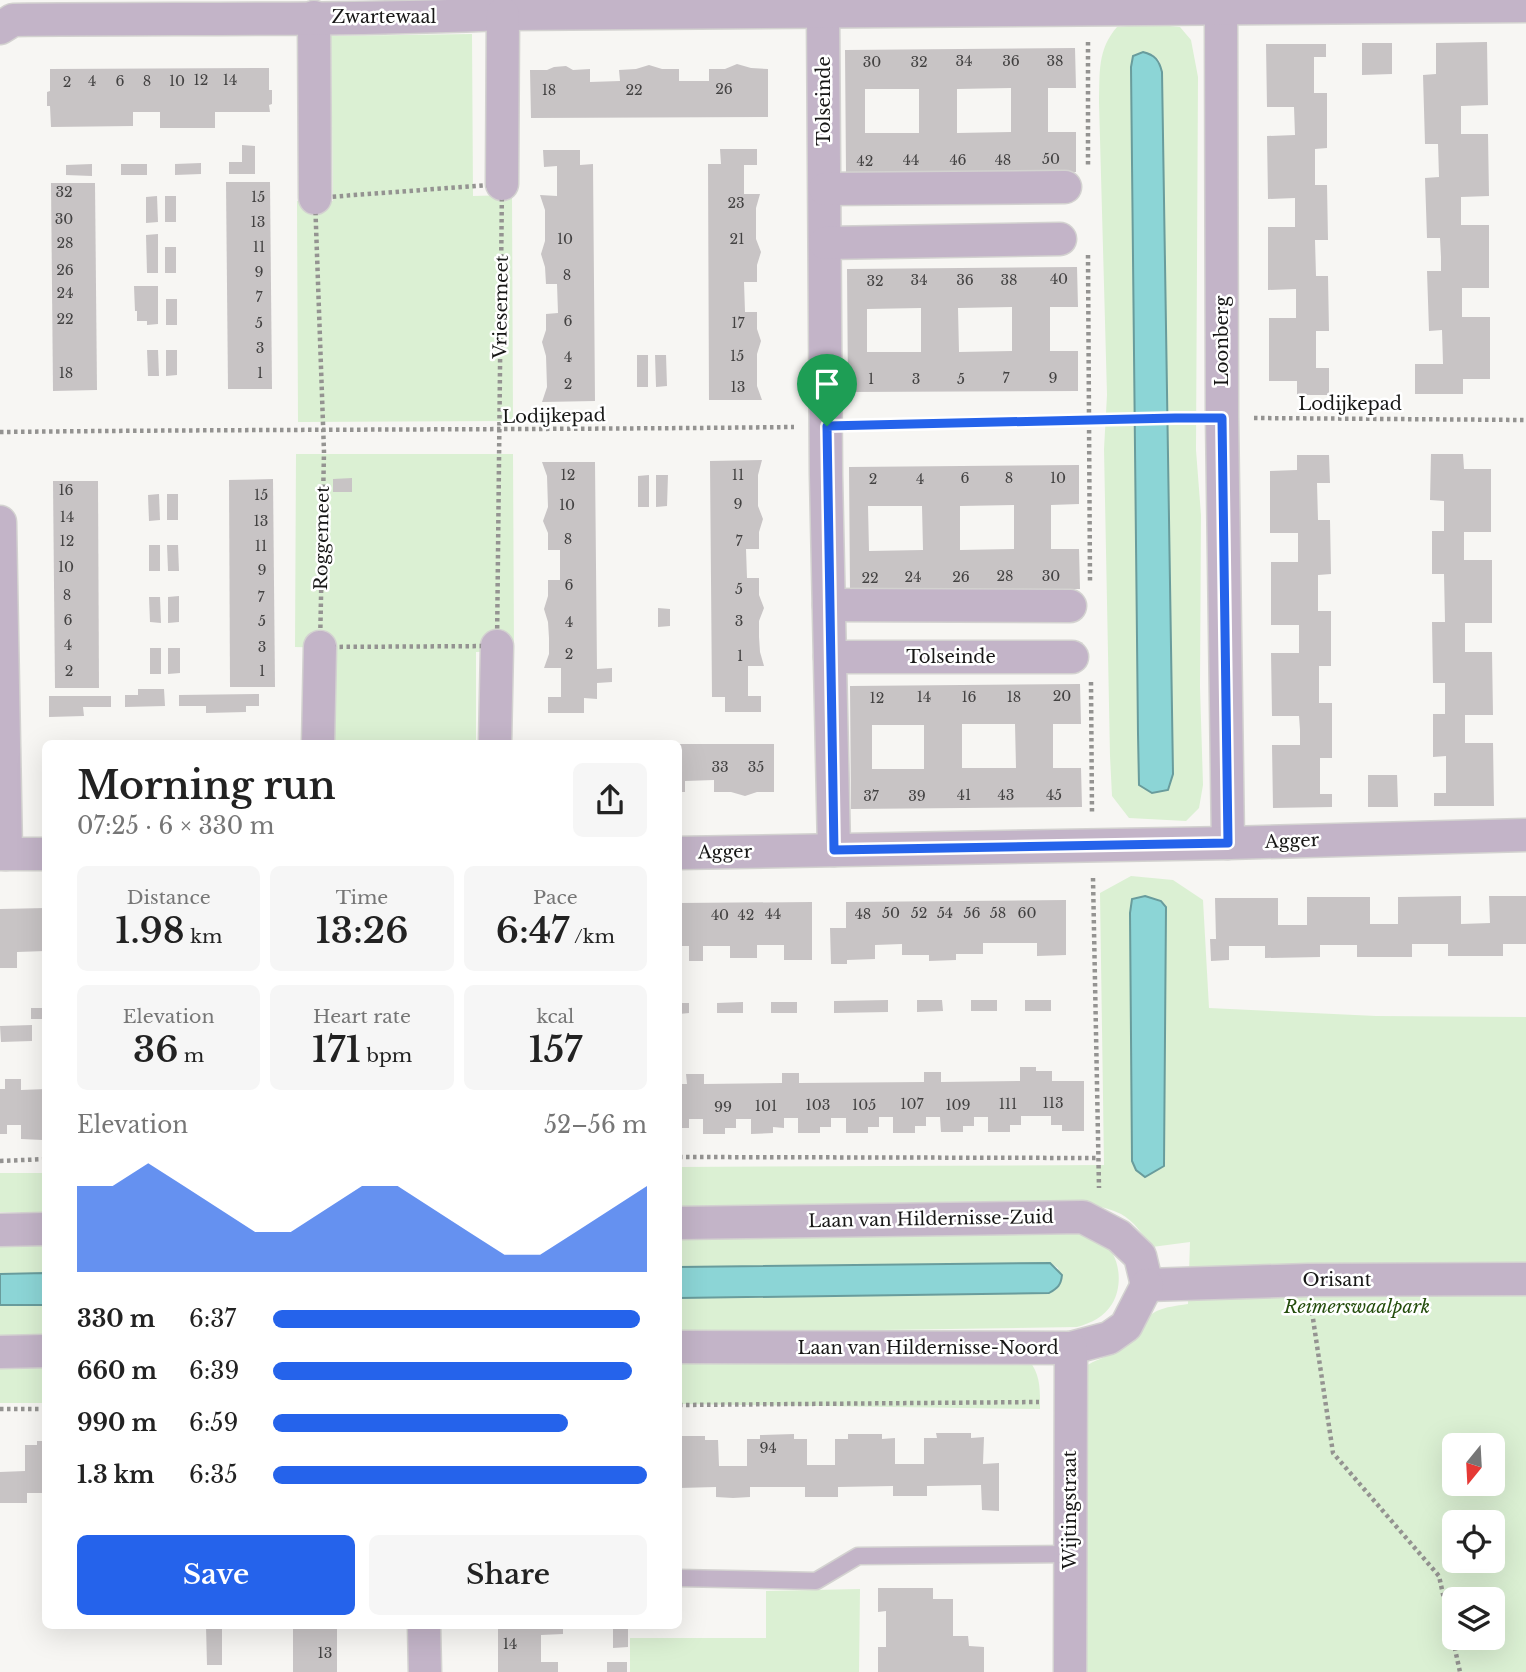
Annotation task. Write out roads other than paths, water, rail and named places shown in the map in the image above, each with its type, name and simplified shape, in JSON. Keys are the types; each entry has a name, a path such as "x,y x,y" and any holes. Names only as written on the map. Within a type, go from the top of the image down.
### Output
{"street":[{"name":"Zwartewaal","path":"0,28 13,20 314,17 407,9 503,14 1526,6"},
{"name":"Loonberg","path":"1221,7 1222,418 1228,843"},
{"name":"Tolseinde","path":"823,12 834,850"},
{"path":"502,184 503,14"},
{"path":"314,17 315,198"},
{"path":"825,189 1077,180"},
{"path":"825,243 1060,239"},
{"path":"0,522 3,854 42,854"},
{"path":"829,605 1080,599"},
{"path":"495,740 497,646"},
{"path":"318,740 320,647"},
{"name":"Tolseinde","path":"830,657 1082,664"},
{"name":"Agger","path":"682,853 1526,835"},
{"name":"Laan van Hildernisse-Zuid","path":"682,1223 1083,1217 1119,1236 1140,1256 1147,1285"},
{"path":"0,1230 42,1229"},
{"name":"Orisant","path":"1147,1285 1308,1280 1526,1279"},
{"name":"Laan van Hildernisse-Noord","path":"682,1346 1071,1348 1109,1338 1126,1326 1147,1285"},
{"name":"Wijtingstraat","path":"1070,1672 1071,1348"},
{"path":"0,1352 42,1352"},
{"path":"424,1629 425,1672"}],"lane":[{"path":"682,1578 816,1581 858,1556 1070,1554"}],"water":[{"path":"1143,52 1156,59 1162,72 1173,774 1168,790 1152,793 1139,785 1138,734 1131,67 1133,56"},
{"path":"1145,896 1161,901 1166,907 1164,1166 1145,1177 1136,1170 1132,1161 1130,913 1132,899"},
{"path":"1050,1263 1062,1275 1059,1286 1049,1293 682,1298 682,1267"},
{"path":"42,1273 42,1305 0,1305 0,1274"}],"park label":[{"name":"Reimerswaalpark","path":"1357,1307"}]}
